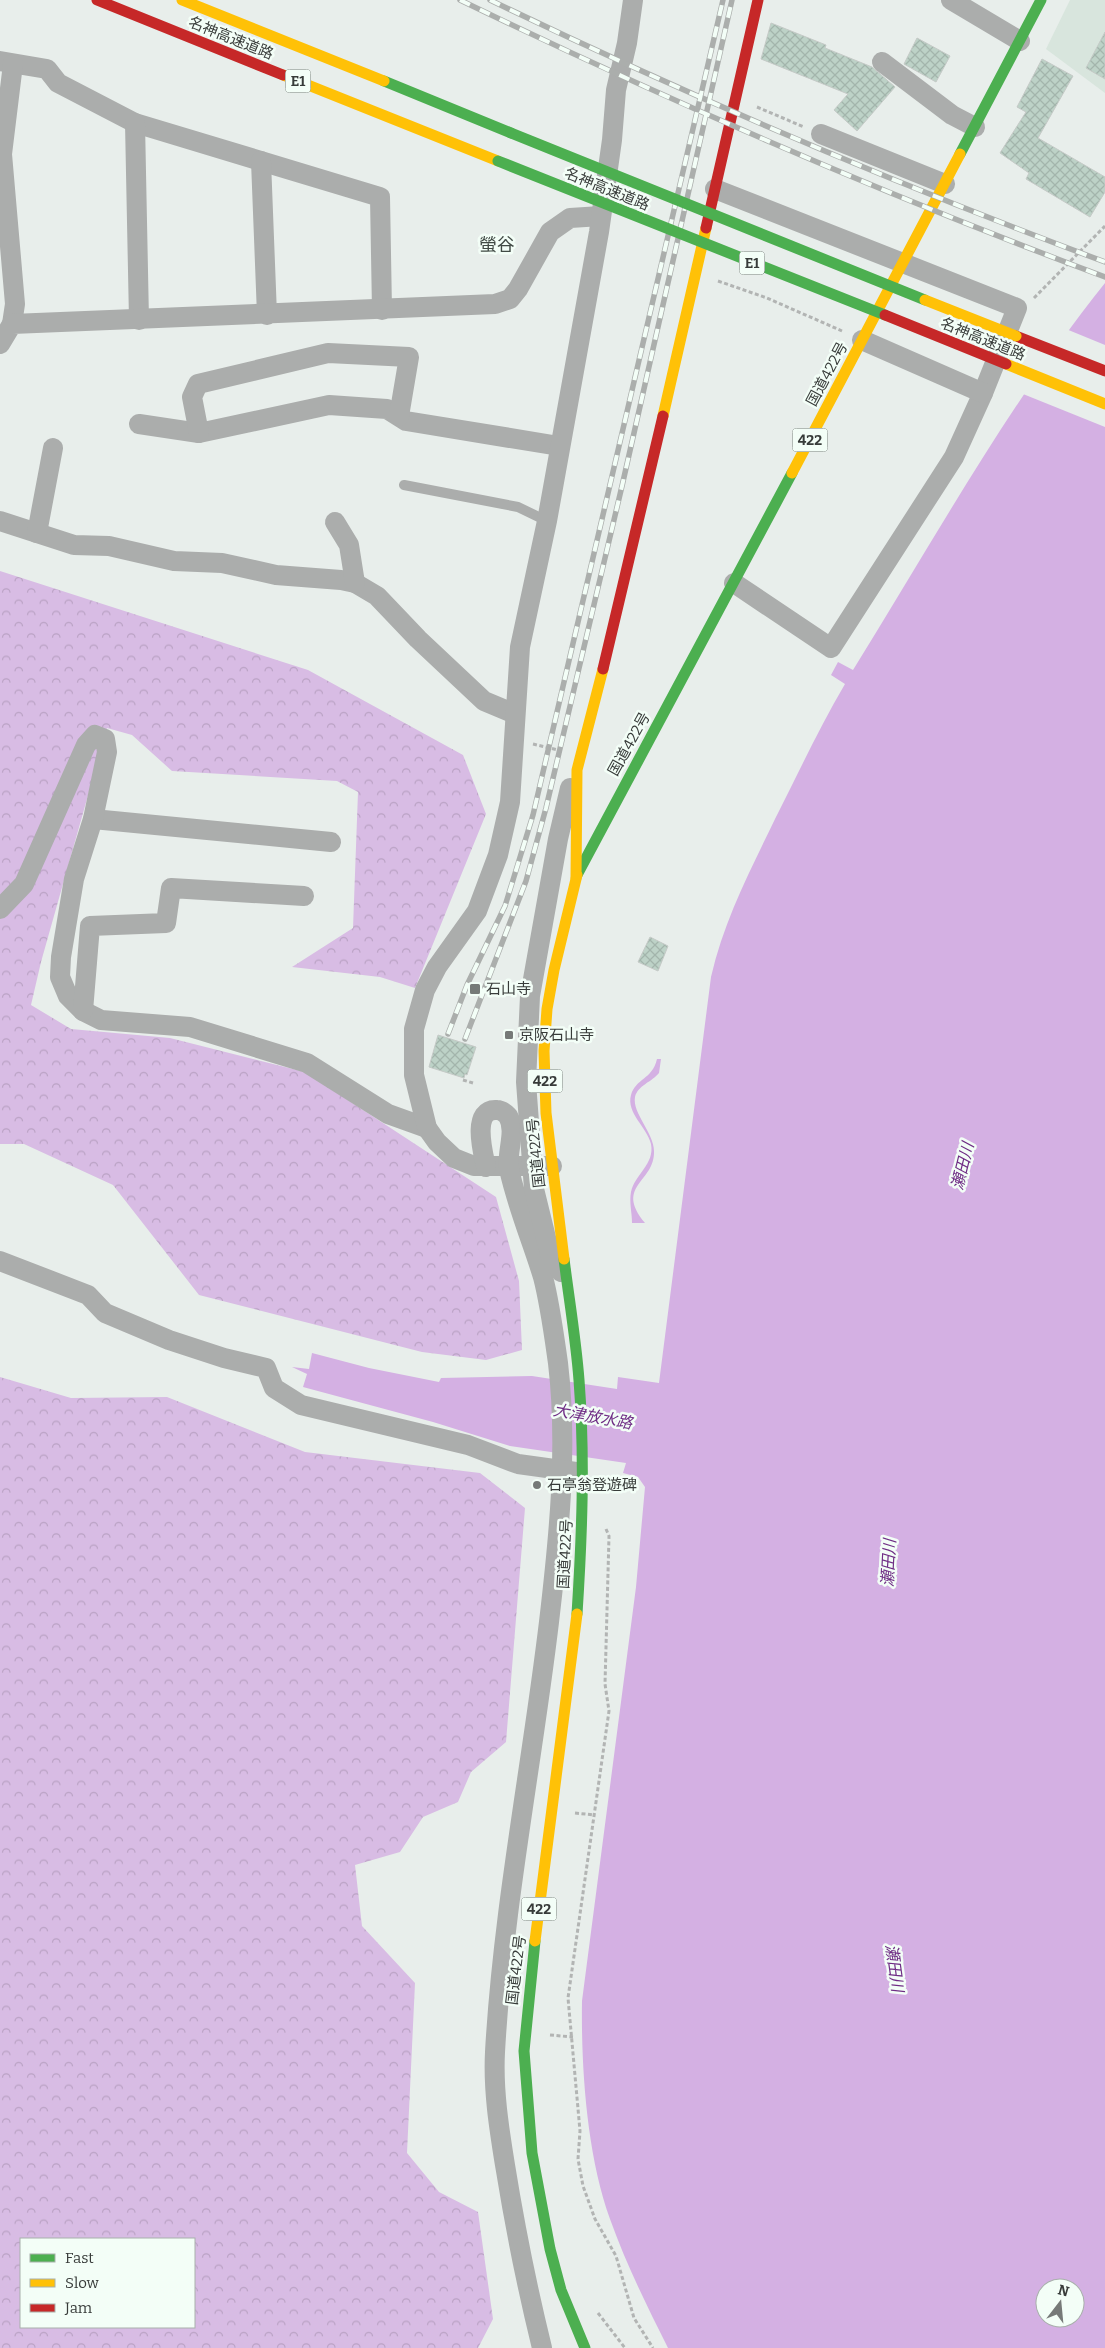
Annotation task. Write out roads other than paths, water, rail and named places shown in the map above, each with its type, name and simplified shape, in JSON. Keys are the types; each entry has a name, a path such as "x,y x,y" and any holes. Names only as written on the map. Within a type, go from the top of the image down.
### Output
{"main road":[{"name":"名神高速道路","path":"97,0 1105,404"},
{"name":"名神高速道路","path":"182,0 1105,371"},
{"path":"576,878 577,770 623,592 758,0"},
{"name":"国道422号","path":"585,2348 560,2290 550,2249 532,2153 524,2052 532,1962 576,1628 582,1515 579,1380 569,1285 546,1113 545,1060 547,1010 554,970 576,878 628,777 734,584 1041,0"}],"street":[{"path":"552,1166 474,1166 454,1158 437,1142 427,1128 414,1075 414,1029 425,990 437,967 477,911 498,855 510,802 520,647 547,521 601,216 616,90 627,43 633,0"},
{"path":"951,0 1020,41"},
{"path":"0,344 12,324 16,304 3,198 2,154 6,62 47,69 58,83 135,123 380,197 382,310"},
{"path":"882,62 952,115 975,127"},
{"path":"135,123 139,320"},
{"path":"821,134 945,184"},
{"path":"261,161 267,314"},
{"path":"715,189 1016,308 982,394 954,457 831,648 734,584"},
{"path":"12,324 495,304 510,298 518,289 542,242 550,232 570,218 601,216"},
{"path":"862,340 982,394"},
{"path":"199,433 192,397 198,384 328,353 410,357 399,416"},
{"path":"139,424 199,433 329,405 387,409 406,421 559,446"},
{"path":"37,534 53,448"},
{"path":"0,521 74,545 109,546 174,562 222,563 276,575 341,580 355,584 377,596 418,639 484,701 514,722"},
{"path":"335,522 350,545 355,584"},
{"path":"0,909 24,884 86,745 95,735 106,738 107,752 93,819 74,879 61,957 60,977 68,996 83,1011 100,1020 190,1027 307,1063 388,1114 427,1128"},
{"path":"569,1285 550,1254 534,1189 526,1082 530,996 565,800 577,770"},
{"path":"93,819 331,842"},
{"path":"83,1011 90,926 166,923 171,888 304,896"},
{"path":"486,1167 481,1145 481,1126 483,1118 488,1111 495,1109 502,1111 508,1117 511,1124 509,1166 544,1280 558,1364 562,1471 555,1576 505,1956 495,2054 496,2104 516,2233 542,2348"},
{"path":"0,1260 88,1295 105,1314 169,1340 224,1358 266,1368 274,1388 301,1405 468,1445 518,1464 562,1471 582,1468"},
{"path":"505,1956 532,1962"}],"lane":[{"path":"404,485 518,507 547,521"}],"water":[{"path":"1105,283 1105,2348 668,2348 623,2252 602,2194 587,2112 582,2027 582,2001 636,1587 645,1487 638,1477 623,1473 626,1463 510,1446 433,1422 303,1387 307,1374 292,1367 309,1369 312,1353 369,1368 439,1382 441,1378 532,1376 617,1389 618,1377 659,1383 711,977 730,916 817,734 845,684 831,675 838,662 853,670 973,473 1037,376"},
{"path":"657,1059 661,1059 659,1073 639,1089 635,1097 637,1110 651,1137 654,1151 653,1162 634,1192 633,1200 645,1223 632,1223 631,1192 650,1157 651,1144 631,1108 631,1095 636,1085 652,1071"}],"railway":[{"path":"460,0 619,75 779,146 1023,246 1105,277"},
{"path":"490,0 642,71 794,138 949,202 1105,262"},
{"path":"448,1034 467,985 505,906 533,815 723,0"},
{"path":"465,1039 526,881 546,808 622,486 732,0"}],"place":[{"name":"石山寺","path":"475,989"},
{"name":"京阪石山寺","path":"509,1035"},
{"name":"石亭翁登遊碑","path":"537,1485"}],"district":[{"name":"螢谷","path":"497,245"}],"water label":[{"name":"瀬田川","path":"962,1166"},
{"name":"大津放水路","path":"593,1416"},
{"name":"瀬田川","path":"888,1563"},
{"name":"瀬田川","path":"895,1968"}]}
